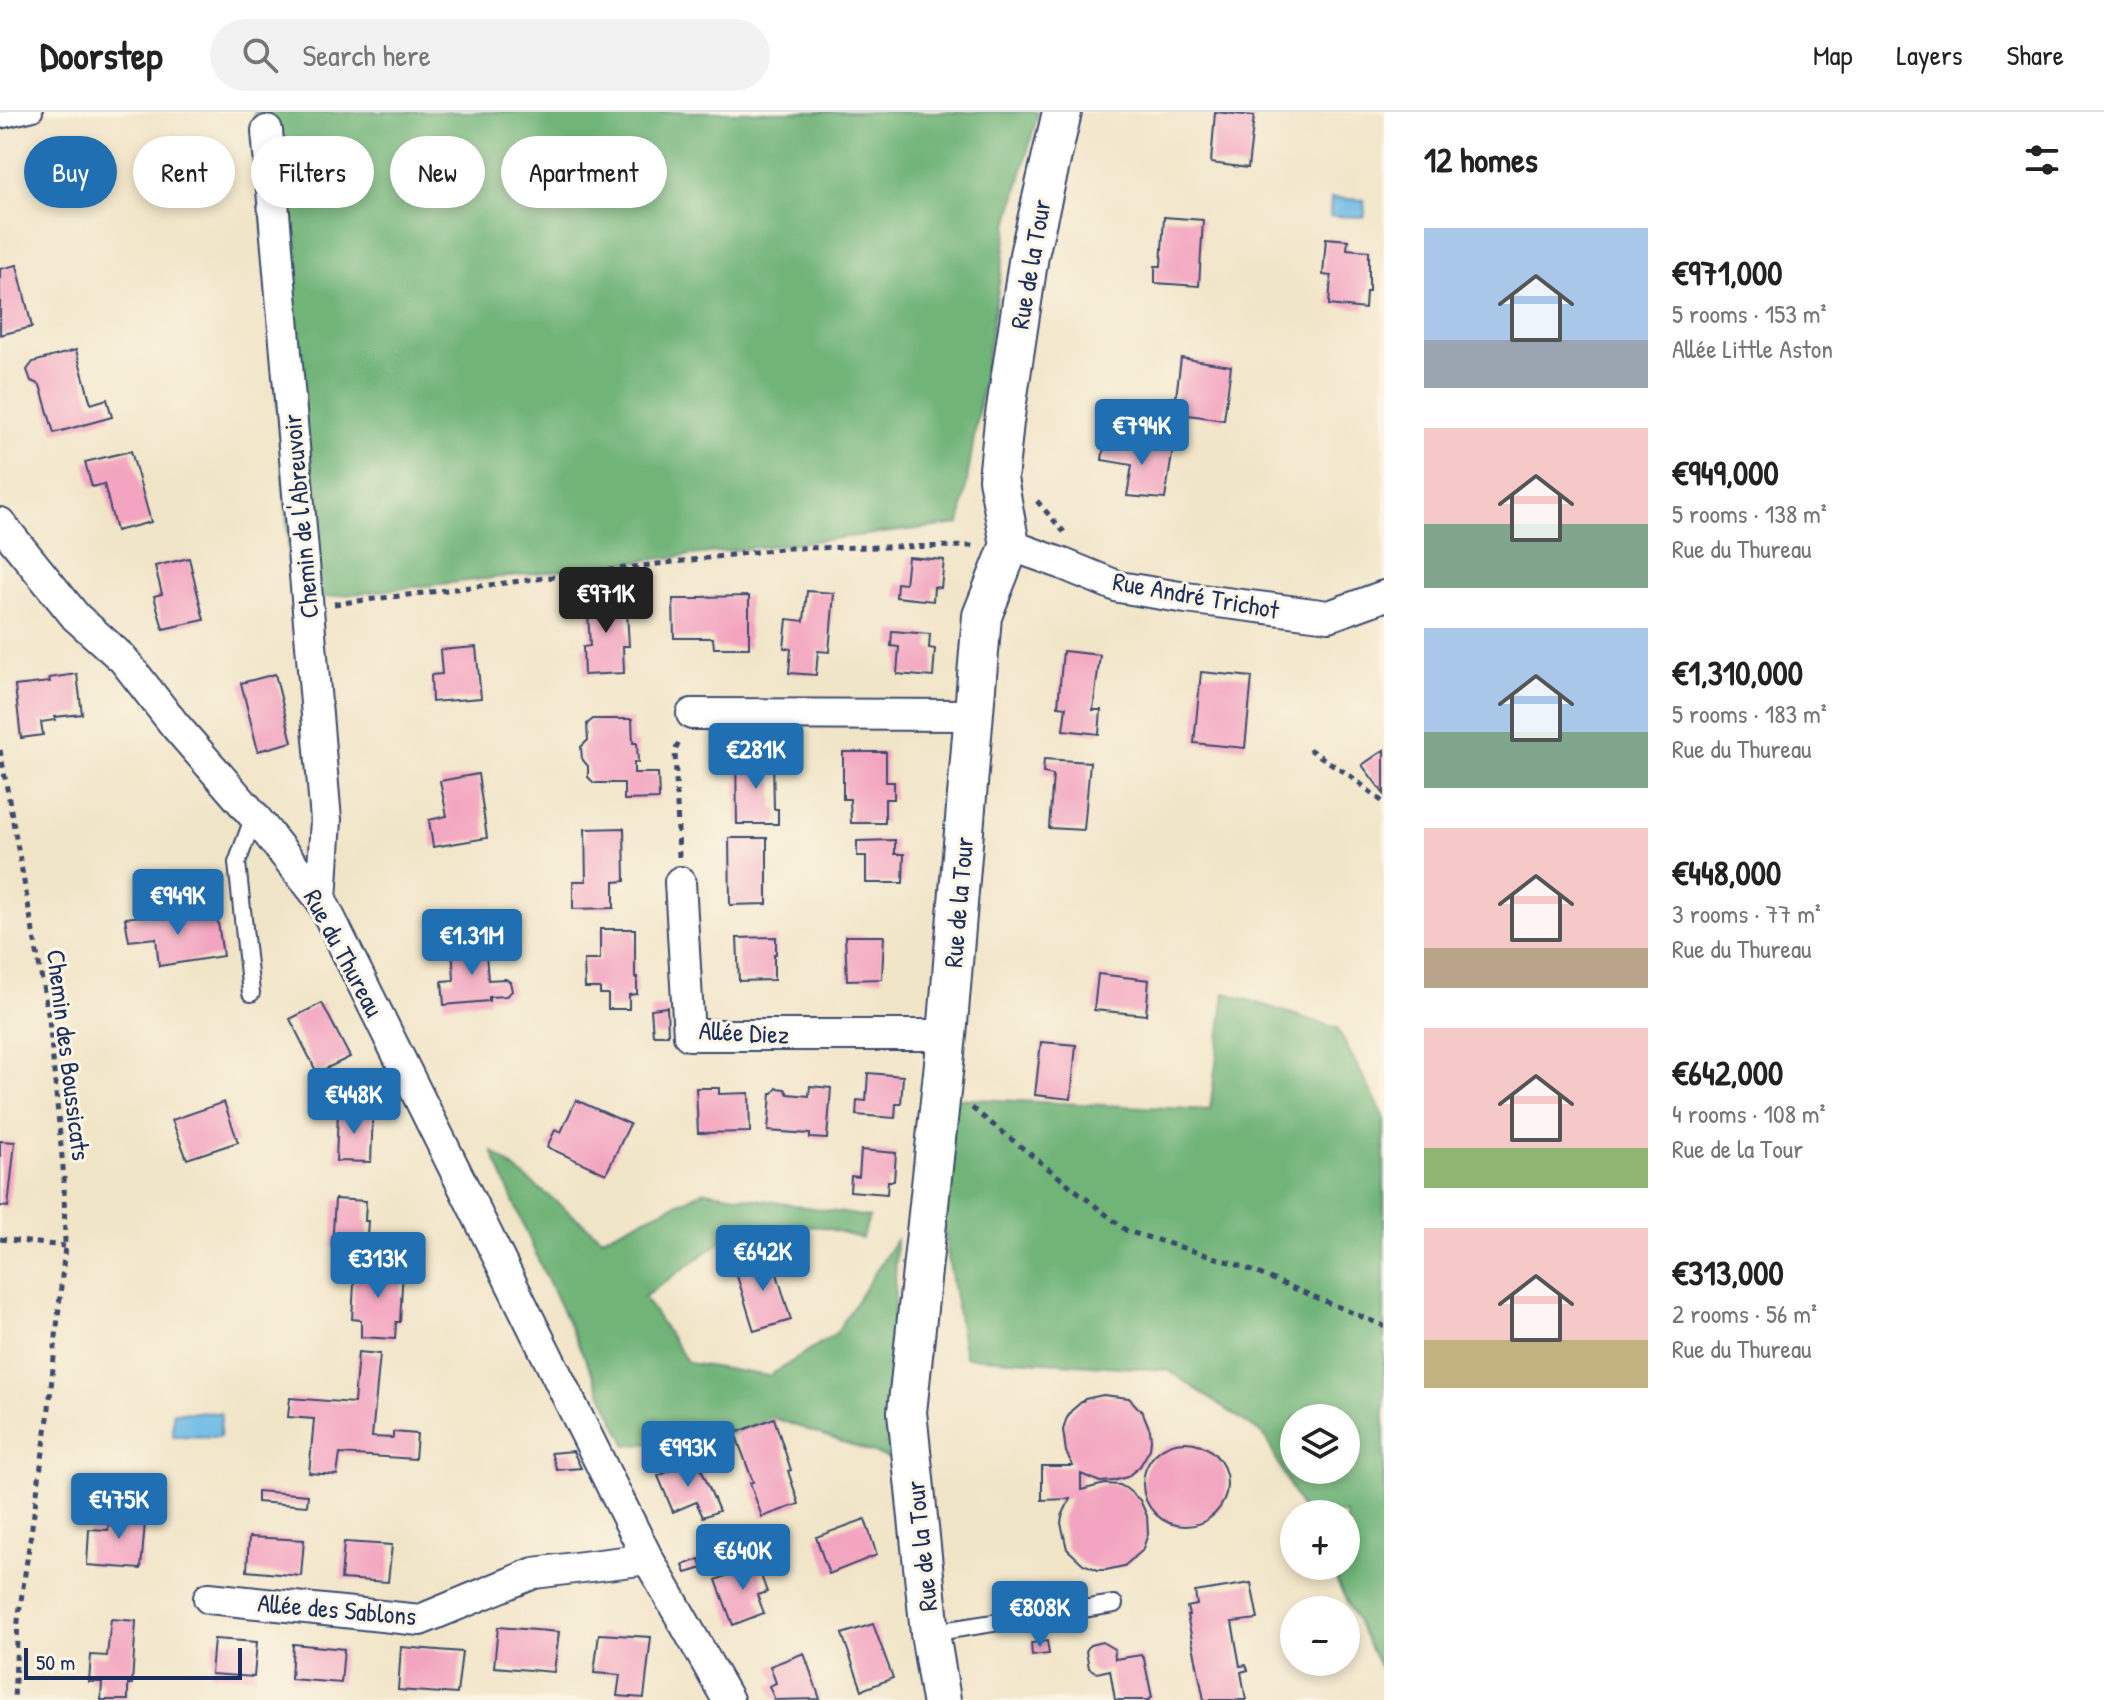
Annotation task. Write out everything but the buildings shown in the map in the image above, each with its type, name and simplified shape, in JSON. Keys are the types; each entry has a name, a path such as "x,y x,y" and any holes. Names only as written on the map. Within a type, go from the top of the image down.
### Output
{"street":[{"name":"Rue de la Tour","path":"941,1700 930,1633 907,1412 947,1035 982,616 1010,545 998,479 1029,255 1062,112"},
{"name":"Chemin de l'Abreuvoir","path":"267,131 326,820 321,900"},
{"name":"Rue du Thureau","path":"0,523 76,617 123,659 321,900 648,1559 728,1700"},
{"name":"Rue André Trichot","path":"1010,545 1119,587 1186,598 1329,616 1384,596"},
{"path":"692,714 972,715"},
{"name":"Allée Diez","path":"680,882 689,1035 947,1035"},
{"name":"Allée des Sablons","path":"209,1598 420,1620 534,1573 648,1559"}],"lane":[{"path":"0,120 34,112"},
{"path":"251,993 237,863 254,816"},
{"path":"930,1633 1114,1604"}],"path":[{"path":"998,479 1033,496 1066,534 1063,564"},
{"path":"308,608 788,548 1010,545"},
{"path":"680,882 675,751 692,714"},
{"path":"1309,749 1352,777 1384,803"},
{"name":"Chemin des Boussicats","path":"0,750 49,1019 64,1178 65,1246 48,1418 18,1621 14,1700"},
{"path":"940,1099 974,1109 1127,1231 1236,1264 1384,1326"},
{"path":"0,1239 65,1246"}],"green space":[{"path":"254,112 1038,112 1009,221 960,524 293,601 262,208 374,208 374,136 256,136"},
{"path":"1225,993 1337,1028 1384,1116 1384,1676 1360,1628 1360,1596 1344,1596 1336,1580 1360,1580 1360,1500 1297,1500 1289,1484 1360,1484 1360,1404 1280,1404 1280,1467 1264,1435 1168,1370 965,1357 938,1197 951,1098 1210,1110"},
{"path":"492,1151 602,1238 705,1191 869,1217 862,1238 822,1227 744,1225 644,1297 688,1363 769,1376 836,1333 896,1240 891,1459 774,1418 735,1433 627,1446 540,1264"}],"water":[{"path":"1331,198 1364,200 1365,217 1330,216"},
{"path":"173,1412 221,1413 220,1437 173,1436"}]}
